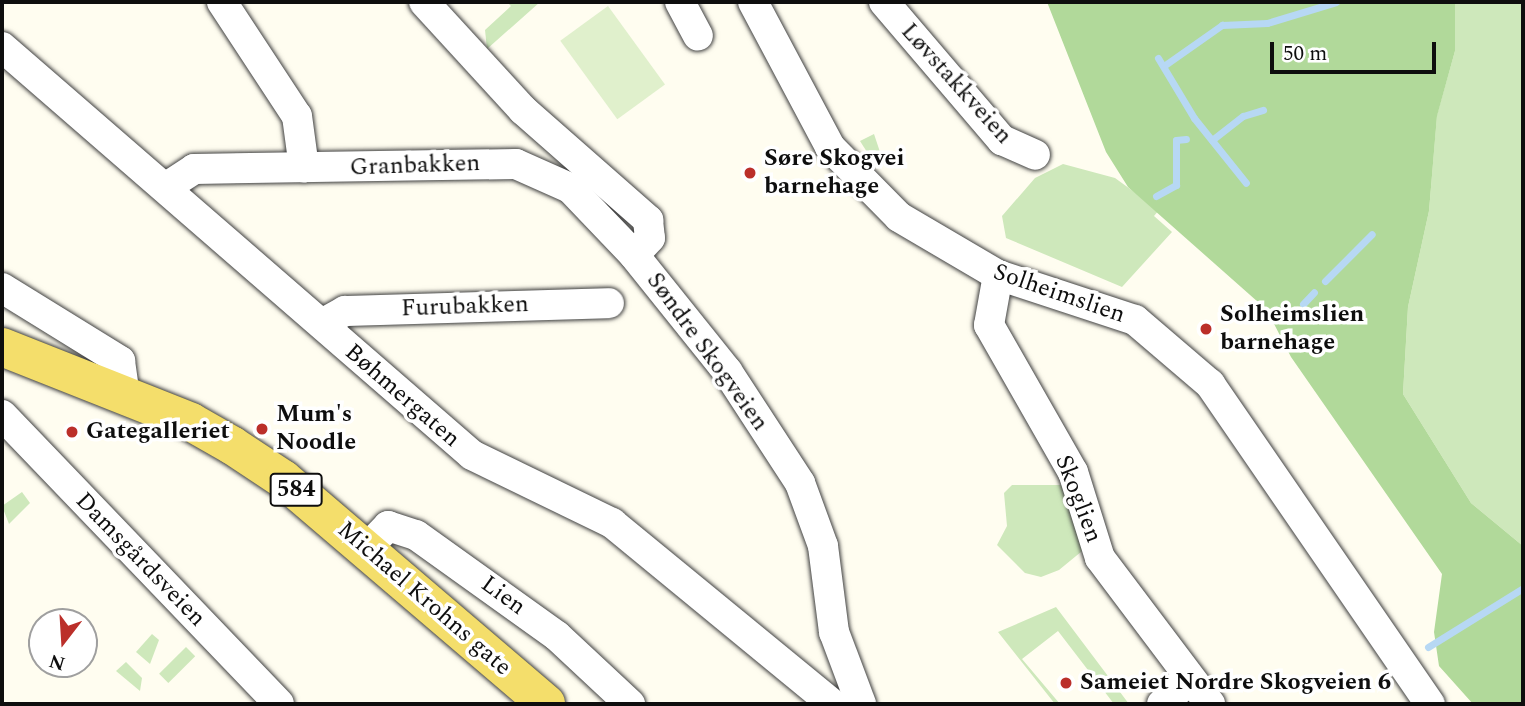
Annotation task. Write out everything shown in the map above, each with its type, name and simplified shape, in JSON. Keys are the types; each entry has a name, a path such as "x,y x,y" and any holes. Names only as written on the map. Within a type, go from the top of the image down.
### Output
{"main road":[{"name":"Michael Krohns gate","path":"2,347 125,397 233,446 366,549 546,704"}],"street":[{"path":"222,2 297,116 304,168"},
{"name":"Søndre Skogveien","path":"424,2 523,110 648,220 650,238 634,255 727,371 800,483 823,546 838,645 861,704"},
{"path":"680,2 698,36"},
{"name":"Solheimslien","path":"753,2 805,105 860,183 938,246 998,275 1114,309 1177,350 1210,384 1430,704"},
{"name":"Løvstakkveien","path":"884,2 1002,140 1035,155"},
{"name":"Bøhmergaten","path":"2,47 325,322 334,337 472,455 612,523 832,704"},
{"name":"Granbakken","path":"168,187 179,173 194,169 535,167 569,188 634,255"},
{"name":"Skoglien","path":"998,275 989,326 1073,472 1100,558 1210,704"},
{"path":"2,288 120,361 125,397"},
{"name":"Furubakken","path":"325,322 345,311 610,303"},
{"name":"Damsgårdsveien","path":"2,415 279,704"},
{"name":"Lien","path":"366,549 388,526 416,535 557,636 630,704"}],"green space":[{"path":"507,2 540,2 487,49 485,30 511,6"},
{"path":"1047,2 1455,2 1455,51 1437,116 1429,211 1408,307 1403,394 1471,503 1523,546 1523,704 1473,704 1439,666 1434,632 1442,574 1291,357 1267,310 1128,187 1106,152"},
{"path":"1455,2 1523,2 1523,546 1471,503 1403,394 1408,307 1429,211 1437,115 1455,51"},
{"path":"608,6 665,84 617,119 560,41"},
{"path":"874,134 884,164 877,168 860,141"},
{"path":"1063,164 1115,178 1159,210 1154,216 1172,232 1122,287 1006,238 1002,216 1035,178"},
{"path":"1012,485 1068,485 1087,547 1059,570 1041,577 1025,573 997,545 1007,526 1004,493"},
{"path":"22,492 30,503 9,524 2,506"},
{"path":"1056,607 1129,704 1114,704 1058,631 1022,659 1060,704 1055,704 998,632"},
{"path":"152,634 159,640 150,664 136,652"},
{"path":"186,647 195,656 168,683 159,674"},
{"path":"126,662 142,678 140,691 116,671"}],"waterway":[{"path":"1165,65 1222,25 1267,23 1336,2"},
{"path":"1158,58 1194,118 1246,183"},
{"path":"1212,140 1243,116 1263,110"},
{"path":"1156,196 1176,185 1176,140 1186,139"},
{"path":"1325,281 1372,234"},
{"path":"1303,304 1314,292"},
{"path":"1428,647 1523,588"}],"place":[{"name":"Søre Skogvei barnehage","path":"750,173"},
{"name":"Solheimslien barnehage","path":"1206,329"},
{"name":"Mum's Noodle","path":"262,429"},
{"name":"Gategalleriet","path":"72,432"},
{"name":"Sameiet Nordre Skogveien 6","path":"1066,683"}]}
